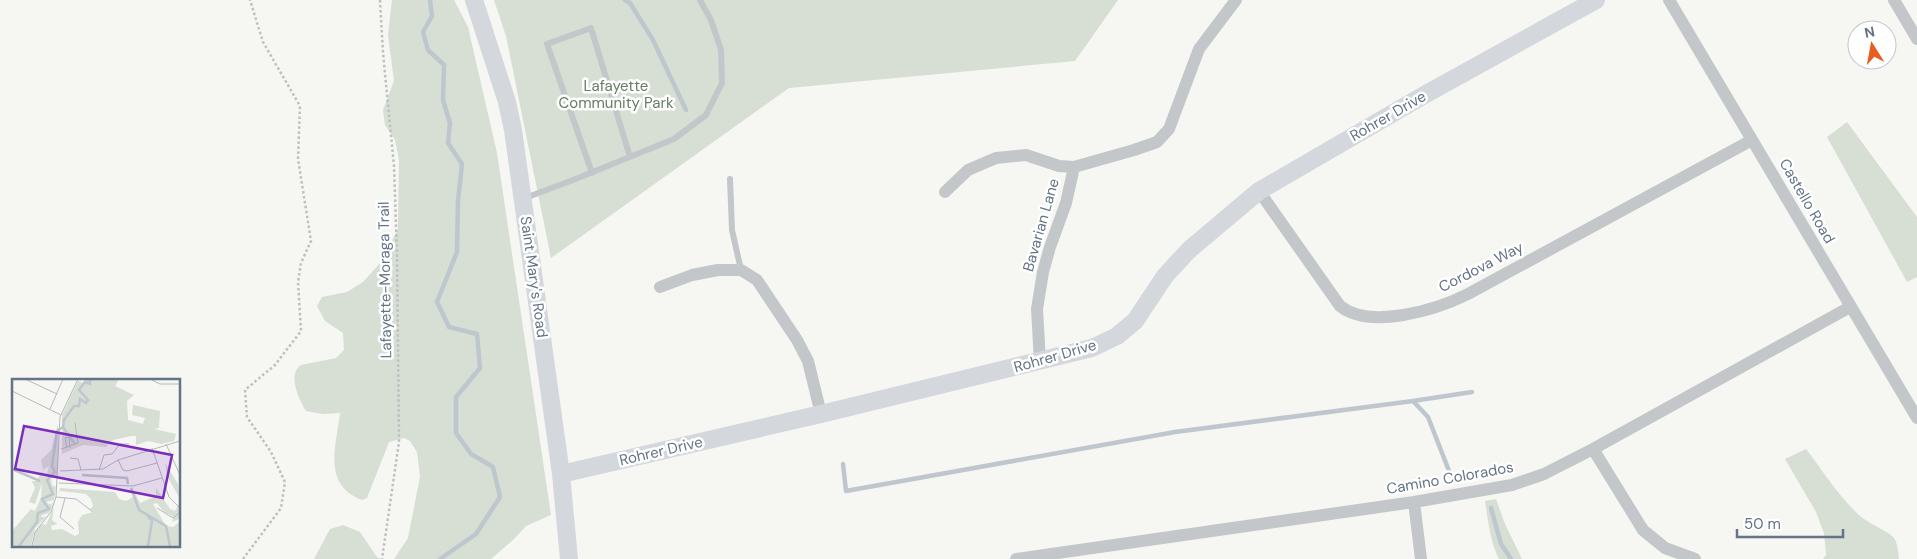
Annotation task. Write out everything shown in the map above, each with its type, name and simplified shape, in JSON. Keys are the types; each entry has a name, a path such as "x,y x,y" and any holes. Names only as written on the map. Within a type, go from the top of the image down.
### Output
{"street":[{"name":"Saint Mary's Road","path":"474,0 507,102 523,198 561,474 569,559"},
{"name":"Bavarian Lane","path":"1040,362 1037,309 1040,290 1050,247 1066,203 1074,167 1157,142 1169,129 1199,49 1236,0"},
{"name":"Rohrer Drive","path":"561,474 821,414 1092,348 1117,336 1136,321 1165,276 1189,250 1259,191 1426,94 1596,0"},
{"name":"Castello Road","path":"1669,0 1917,418"},
{"path":"1894,0 1917,39"},
{"name":"Cordova Way","path":"1259,191 1340,306 1346,311 1358,315 1378,317 1404,314 1450,303 1752,140"},
{"path":"945,192 968,170 996,158 1026,155 1059,166 1074,167"},
{"path":"660,287 692,275 718,270 741,270 757,280 797,340 808,361 821,414"},
{"name":"Camino Colorados","path":"1016,559 1414,502 1512,485 1544,474 1593,449 1850,307"},
{"path":"1593,449 1643,530 1665,548 1695,559"},
{"path":"1414,502 1421,559"}],"lane":[{"path":"523,198 592,173 674,139 706,115 722,83 721,50 711,20 700,0"},
{"path":"592,173 547,44 591,28 630,157"},
{"path":"730,179 732,230 741,270"}],"path":[{"path":"243,559 281,508 285,482 270,452 247,417 245,390 275,365 301,331 298,282 301,264 311,241 298,159 300,106 263,42 250,0"},
{"name":"Lafayette-Moraga Trail","path":"380,0 394,166 399,442 382,559"}],"green space":[{"path":"392,0 454,0 468,27 497,153 551,515 526,526 491,559 394,559 408,538 420,477 417,452 410,441 404,438 389,442 367,498 362,500 349,493 341,484 336,474 334,463 340,413 323,414 306,411 296,387 295,375 301,365 336,358 344,350 343,333 325,321 317,306 322,297 347,292 363,282 381,262 398,229 399,160 395,140 385,125 383,110 394,81 388,35"},
{"name":"Lafayette Community Park","path":"494,0 1118,0 1075,61 789,88 551,258 506,36"},
{"path":"1847,122 1917,217 1917,277 1907,282 1827,137"},
{"path":"1806,449 1852,509 1895,539 1899,559 1823,559 1826,555 1824,533 1816,512 1785,459"},
{"path":"1496,499 1505,524 1522,559 1499,559 1493,545 1485,501"},
{"path":"343,525 360,532 377,557 381,559 314,559 330,529"}],"waterway":[{"path":"430,0 432,16 423,32 428,50 444,65 443,100 450,123 448,143 462,164 458,201 457,252 437,302 449,327 477,334 480,368 456,397 456,433 471,454 493,467 500,497 476,534 440,559"},
{"path":"625,0 630,3 653,40 686,110"},
{"path":"1413,401 1472,392"},
{"path":"843,464 846,491 1175,432 1413,401 1428,417 1451,476"},
{"path":"1491,508 1501,544 1511,559"}]}
